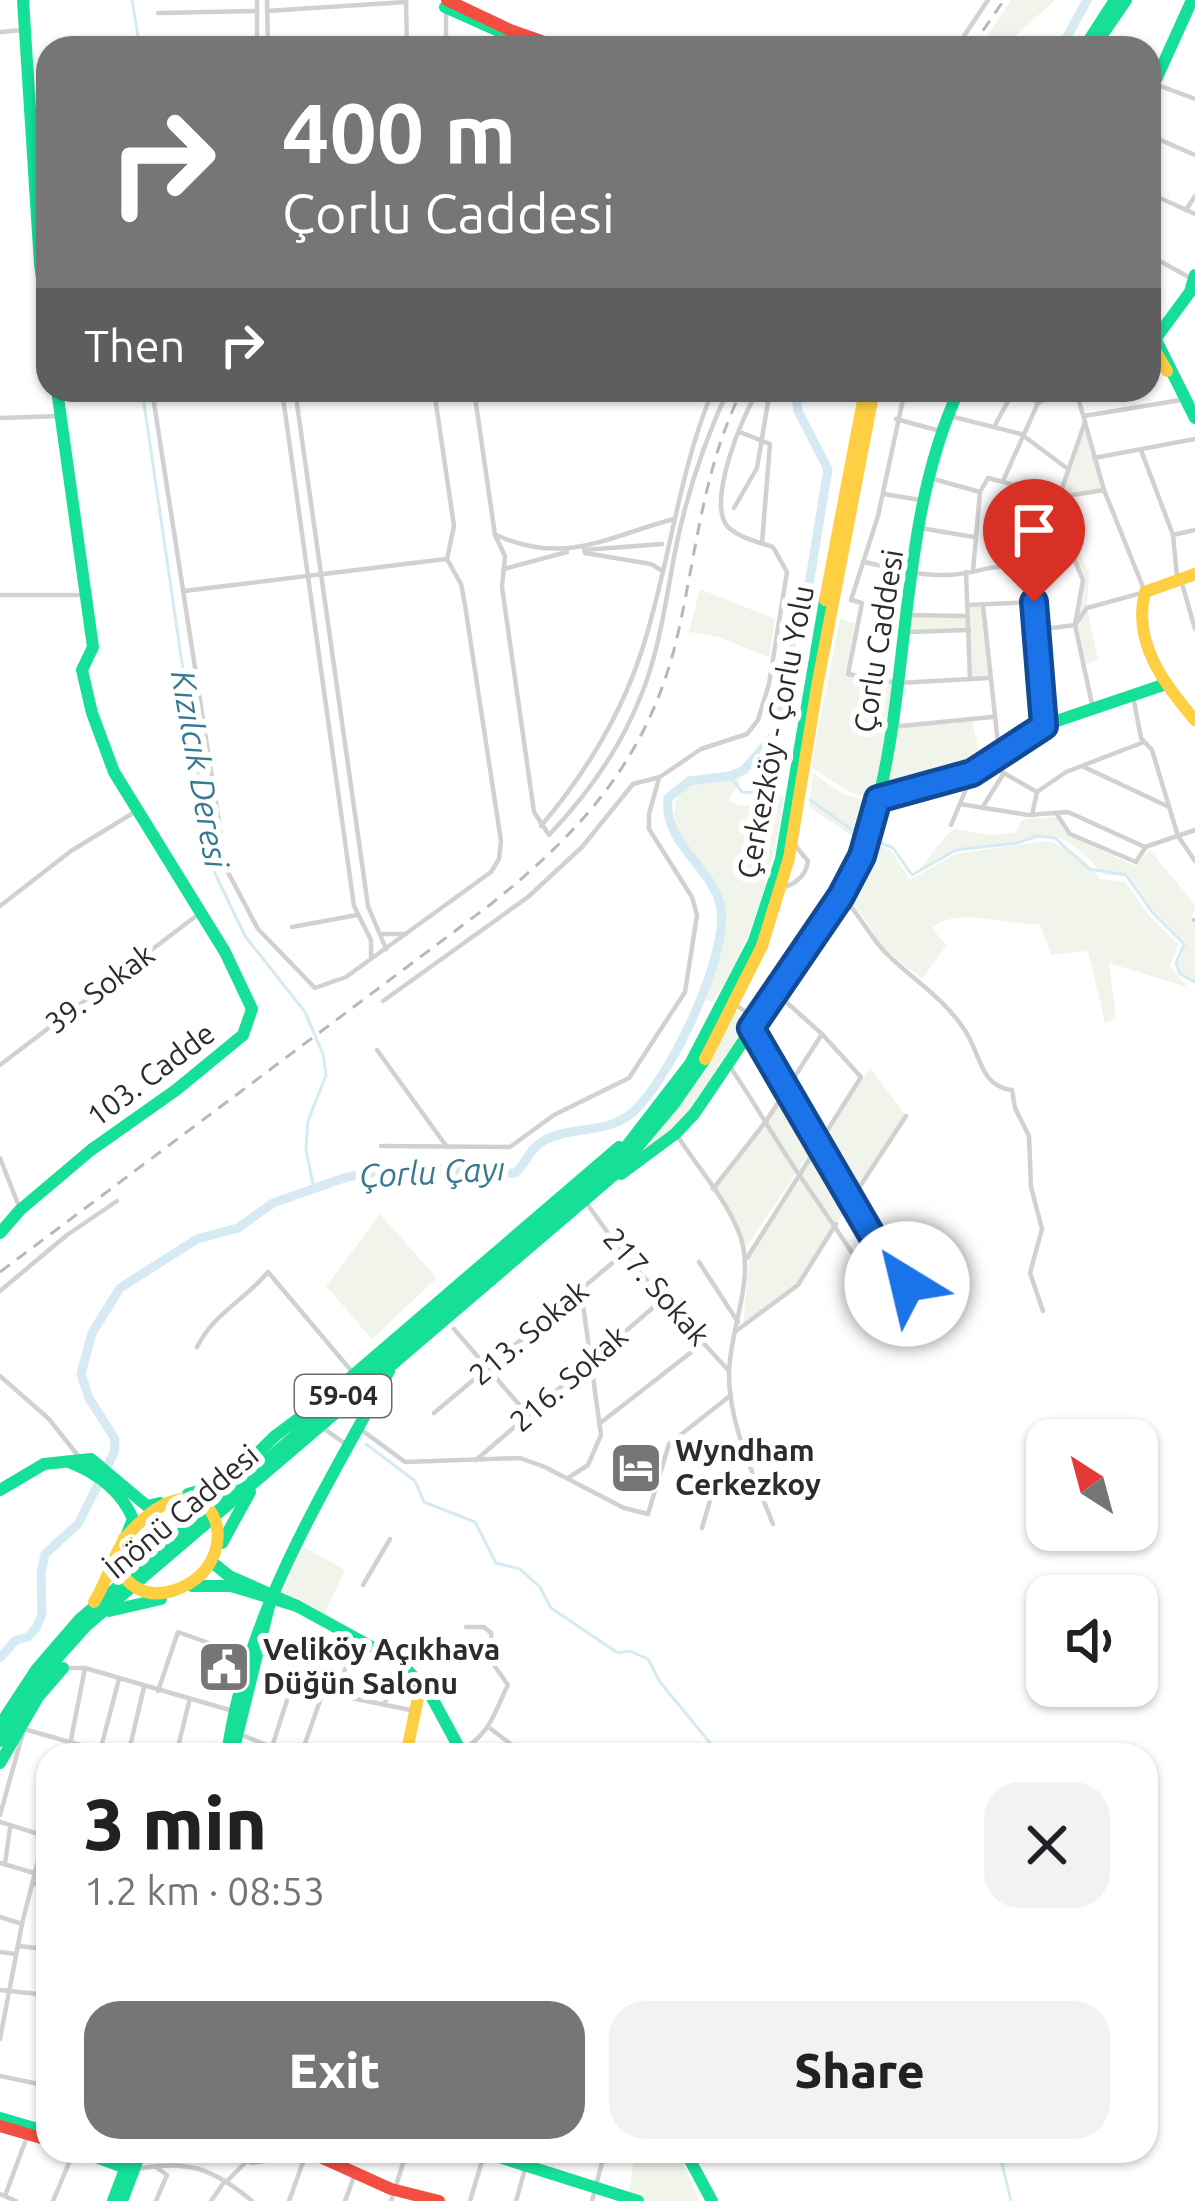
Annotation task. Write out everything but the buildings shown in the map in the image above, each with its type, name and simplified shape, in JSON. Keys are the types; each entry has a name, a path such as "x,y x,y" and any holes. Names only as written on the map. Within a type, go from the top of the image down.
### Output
{"main road":[{"path":"23,0 36,206"},
{"path":"1092,36 1115,0"},
{"path":"1101,36 1126,0"},
{"path":"1161,67 1192,0"},
{"path":"446,2 513,36"},
{"path":"446,2 531,36"},
{"path":"1161,327 1184,302 1194,278"},
{"path":"1161,354 1195,418"},
{"path":"1187,396 1195,430"},
{"name":"103. Cadde","path":"0,1233 20,1210 92,1150 243,1035 253,1010 140,809 114,772 92,713 82,670 93,647 59,402"},
{"name":"59-04","path":"584,1201 655,1131 697,1073 736,1005 780,889 867,402"},
{"name":"Çerkezköy - Çorlu Yolu","path":"687,1066 738,974 780,861 801,724 867,402"},
{"name":"Çorlu Caddesi","path":"584,1201 675,1134 694,1114 841,896 878,799 920,528 940,430 953,402"},
{"path":"1184,578 1144,592 1140,609 1163,685 1195,721"},
{"path":"878,799 972,773 1044,726 1163,685"},
{"path":"226,1484 275,1436 604,1162 687,1066"},
{"name":"59-04","path":"287,1448 609,1169 687,1066"},
{"name":"İnönü Caddesi","path":"0,1741 83,1622 584,1201"},
{"path":"234,1743 273,1597 394,1363"},
{"path":"0,1490 44,1464 91,1459 112,1483 147,1506 226,1484 287,1448"},
{"path":"83,1622 184,1588 213,1563 242,1502 287,1448"},
{"path":"63,1460 98,1469"},
{"path":"83,1622 132,1525 132,1514 112,1483"},
{"path":"273,1597 205,1583 157,1594 128,1583 120,1556 124,1538 176,1497 195,1497 214,1510 220,1525 213,1563 221,1574 297,1606 401,1663 421,1684 458,1743"},
{"path":"231,1743 233,1711 248,1657 265,1606 273,1597"},
{"name":"59-04","path":"0,1725 36,1670 83,1622"},
{"path":"0,1763 38,1696 63,1668"},
{"path":"409,1743 421,1684"},
{"path":"0,2122 36,2131"},
{"path":"117,2201 132,2163"},
{"path":"331,2163 393,2195 439,2201"},
{"path":"540,2163 638,2201"},
{"path":"691,2163 712,2201"}],"street":[{"path":"256,0 257,36"},
{"path":"267,0 268,36"},
{"path":"964,36 988,0"},
{"path":"267,10 406,1 407,36"},
{"path":"446,2 446,36"},
{"path":"158,13 257,11"},
{"path":"0,32 24,30"},
{"path":"1161,91 1194,97"},
{"path":"1161,140 1195,155"},
{"path":"1186,209 1195,196"},
{"path":"1161,198 1195,214"},
{"path":"1161,262 1194,278"},
{"path":"154,402 220,830 220,857 258,929 315,988 333,984 386,949 491,872 499,859 501,841 465,605 447,559 454,526 436,402"},
{"path":"284,402 357,915 371,940 371,956"},
{"path":"297,402 368,906 386,949"},
{"path":"476,402 495,535 505,556 502,587 534,812 549,835 585,797 640,699 657,650 677,541 708,433 722,402"},
{"path":"541,827 573,788 619,707 642,649 696,431 708,402"},
{"path":"383,1001 539,887 581,847 633,784 660,777 700,749 747,734 758,720 769,683 787,572 772,547 726,525 718,508 754,402"},
{"path":"734,508 757,468 768,402"},
{"path":"901,402 882,494 851,600 862,603 848,674 898,683 988,678"},
{"path":"994,427 1010,402"},
{"path":"1003,481 1041,402"},
{"path":"1036,630 1075,625 1087,608 1144,592 1104,490 1079,402"},
{"path":"1084,418 1159,402"},
{"path":"946,415 1022,434 1069,469"},
{"path":"0,418 62,416"},
{"path":"1044,726 1034,569 1084,418"},
{"path":"896,419 940,430"},
{"path":"740,432 770,444 762,543"},
{"path":"1094,458 1195,440"},
{"path":"1141,450 1173,535 1195,629"},
{"path":"931,478 980,492"},
{"path":"970,679 969,572 980,492 988,478 1061,497 1104,490"},
{"path":"882,494 926,501"},
{"path":"1055,514 1084,580 1075,625 1093,709"},
{"path":"504,569 674,519"},
{"path":"920,528 974,538"},
{"path":"1173,535 1195,530"},
{"path":"495,535 518,545 651,564 662,571"},
{"path":"573,550 662,544"},
{"path":"184,591 447,559"},
{"path":"864,562 915,573 969,572 1007,563 1034,569"},
{"path":"0,595 87,596"},
{"path":"967,605 1034,602"},
{"path":"983,605 1000,753"},
{"path":"910,615 968,616"},
{"path":"907,632 969,630"},
{"path":"1133,696 1144,742 1151,750 1178,836 1195,861"},
{"path":"890,727 994,717"},
{"path":"1032,815 1037,792 1082,766 1144,742"},
{"path":"986,763 1037,792"},
{"path":"1082,766 1169,807"},
{"path":"951,825 972,773"},
{"path":"982,808 1004,773"},
{"path":"381,1145 510,1147 554,1115 629,1078 685,992 697,915 692,897 649,829 660,777"},
{"path":"960,804 1032,815 1068,812 1145,847"},
{"path":"0,906 70,851 140,809"},
{"path":"1056,813 1070,834 1136,862 1145,847 1195,830"},
{"path":"841,896 862,917 881,949 926,984 964,1028 986,1078 998,1088 1012,1090 1029,1136 1031,1187 1042,1229 1030,1274 1043,1311"},
{"name":"39. Sokak","path":"0,1065 200,913"},
{"path":"292,927 357,915"},
{"path":"379,933 406,934"},
{"path":"772,1525 731,1395 729,1371 746,1262 749,1250 861,1077 776,992"},
{"path":"736,1005 754,1024 881,1251 921,1297"},
{"path":"713,1190 767,1120 822,1034"},
{"path":"376,1050 447,1147"},
{"path":"727,1063 889,1311"},
{"path":"851,1200 906,1116"},
{"path":"675,1134 739,1231 746,1262"},
{"path":"0,1158 20,1210"},
{"path":"0,1291 117,1201"},
{"name":"217. Sokak","path":"584,1201 623,1254 729,1371"},
{"path":"736,1331 798,1286 836,1224"},
{"name":"213. Sokak","path":"434,1412 623,1254"},
{"path":"699,1262 738,1323"},
{"path":"197,1347 222,1311 254,1289 268,1272 354,1374"},
{"path":"568,1478 588,1465 601,1435 580,1290"},
{"name":"216. Sokak","path":"476,1460 663,1299"},
{"path":"454,1329 528,1415"},
{"path":"599,1424 703,1342"},
{"path":"0,1376 68,1438 80,1459"},
{"path":"359,1428 405,1462 520,1458 624,1508 648,1514 669,1444 731,1395"},
{"path":"320,1426 350,1447"},
{"path":"702,1528 716,1480 745,1448"},
{"path":"363,1585 390,1539"},
{"path":"466,1627 484,1627 491,1633 494,1665 508,1685 490,1727 474,1743"},
{"path":"158,1691 178,1632 248,1657"},
{"path":"336,1695 357,1636"},
{"path":"259,1642 323,1690 416,1711"},
{"path":"384,1705 401,1663"},
{"path":"63,1668 85,1668 233,1711"},
{"path":"36,1833 0,1819 24,1730 72,1742 85,1668"},
{"path":"273,1743 297,1670"},
{"path":"102,1743 118,1679"},
{"path":"131,1743 144,1687"},
{"path":"303,1743 323,1690"},
{"path":"179,1743 190,1701"},
{"path":"490,1727 510,1743"},
{"path":"237,1733 262,1743"},
{"path":"10,1826 2,1864 34,1873"},
{"path":"0,2039 36,1867"},
{"path":"32,1883 36,1884"},
{"path":"0,1918 22,1924"},
{"path":"0,1952 36,1949"},
{"path":"0,1990 36,1994"},
{"path":"0,2076 36,2084"},
{"path":"16,2201 2,2195 27,2128"},
{"path":"53,2201 71,2163"},
{"path":"144,2163 167,2175 156,2201"},
{"path":"154,2166 178,2163 227,2180 252,2201"},
{"path":"211,2201 249,2163"},
{"path":"291,2200 303,2163"},
{"path":"393,2195 403,2163"},
{"path":"470,2201 480,2163"},
{"path":"516,2201 527,2163"},
{"path":"592,2201 602,2163"},
{"path":"345,2201 355,2174"}],"shaded area":[{"path":"1011,0 1055,0 1015,36 987,36"},
{"path":"1082,433 1087,433 1102,488 1062,496"},
{"path":"1057,508 1089,572 1087,608 1098,660 1084,664 1075,625 1083,580 1055,514"},
{"path":"700,589 775,619 769,657 719,637 689,632"},
{"path":"967,605 983,605 989,678 970,679 968,631 907,632 910,615 967,616"},
{"path":"840,619 855,623 845,675 893,684 874,798 849,792 811,767"},
{"path":"972,721 981,761 967,770 902,790 884,782 892,727"},
{"path":"740,770 739,783 729,799 735,804 784,796 760,903 712,1002 705,999 723,930 724,905 711,876 681,836 675,806 682,787"},
{"path":"813,773 841,793 872,803 861,842 809,807"},
{"path":"1056,817 1068,835 1135,866 1150,850 1195,905 1195,981 1181,973 1178,964 1185,944 1154,912 1128,874 1105,875 1061,839 1044,836 974,847 917,872 955,829 990,835 1015,833 1023,819"},
{"path":"1046,841 1077,855 1100,879 1125,882 1178,944 1170,966 1187,987 1109,963 1116,1018 1105,1023 1088,951 1051,955 1040,924 969,917 932,928 946,946 922,979 882,947 864,917 842,895 869,842 891,851 910,880 955,854"},
{"path":"736,1010 755,1021 729,1062 675,1128 637,1158"},
{"path":"870,1068 906,1116 797,1285 743,1325 750,1251"},
{"path":"786,1088 819,1139 746,1247 714,1189"},
{"path":"380,1214 437,1278 372,1339 326,1286"},
{"path":"304,1547 345,1570 324,1614 284,1590"},
{"path":"634,2163 683,2163 700,2201 642,2201 628,2196"}],"waterway":[{"name":"Kızılcık Deresi","path":"132,0 138,36"},
{"name":"Çorlu Çayı","path":"1068,36 1087,0"},
{"name":"Kızılcık Deresi","path":"144,402 212,867 245,936 305,1012 323,1054 326,1075 308,1121 306,1149 314,1190"},
{"name":"Çorlu Çayı","path":"0,1658 36,1628 42,1614 45,1554 78,1524 114,1453 115,1439 89,1398 81,1374 92,1333 120,1288 197,1239 238,1228 273,1203 347,1177 417,1166 477,1174 515,1173 545,1140 622,1120 647,1097 663,1073 707,982 721,925 714,890 672,828 668,798 689,781 744,770 778,730 789,651 807,597 828,469 797,402"},
{"path":"730,776 742,792 778,794"},
{"path":"810,800 862,837"},
{"path":"872,839 893,848 912,875 956,850 1038,836 1055,838 1089,869 1126,875 1153,913 1184,944 1176,963 1180,974 1195,982"},
{"path":"366,1444 415,1481 424,1502 475,1522 496,1563 520,1569 540,1587 551,1608 618,1653 630,1651 648,1659 660,1682 710,1743"},
{"path":"1002,2163 1011,2201"}],"railway":[{"path":"979,36 1004,0"},
{"path":"0,1272 491,904 586,816 633,750 667,673 710,477 737,402"}],"traffic: fast":[{"path":"23,0 36,202"},
{"path":"1092,36 1115,0"},
{"path":"1101,36 1126,0"},
{"path":"1161,68 1192,0"},
{"path":"445,7 509,36"},
{"path":"1161,331 1190,292 1195,275"},
{"path":"1161,350 1195,418"},
{"path":"0,1233 91,1150 243,1035 252,1009 225,952 114,772 92,713 82,670 93,647 59,402"},
{"path":"675,1134 694,1114 814,936 840,894 871,826 889,750 926,489 954,402"},
{"path":"0,1725 36,1670 80,1619 609,1169 690,1064 754,941 781,859 825,600"},
{"path":"879,799 972,773 1036,728 1163,685"},
{"path":"0,1741 42,1675 86,1626 614,1175 705,1059"},
{"path":"621,1174 675,1134"},
{"path":"226,1484 275,1436 330,1395 619,1147"},
{"path":"229,1743 251,1653 269,1604 389,1371"},
{"path":"0,1490 44,1464 91,1459 147,1506 160,1503"},
{"path":"71,1463 100,1478 122,1500 133,1519 127,1534"},
{"path":"188,1494 232,1481"},
{"path":"222,1543 250,1492"},
{"path":"192,1586 231,1586 297,1606 229,1576 213,1563"},
{"path":"109,1611 161,1599"},
{"path":"235,1743 270,1602"},
{"path":"297,1606 401,1663 431,1696 456,1743"},
{"path":"0,1763 38,1697 63,1668"},
{"path":"0,2118 36,2128"},
{"path":"112,2163 126,2168"},
{"path":"113,2201 127,2163"},
{"path":"122,2201 136,2163"},
{"path":"518,2163 638,2201"},
{"path":"691,2163 712,2201"}],"traffic: slow":[{"path":"1161,361 1167,371"},
{"path":"825,600 863,402"},
{"path":"705,1059 762,946 789,858 872,402"},
{"path":"1195,574 1145,592 1142,610 1154,661 1195,720"},
{"path":"94,1602 116,1554 120,1546 125,1538 155,1510 181,1499 200,1502 213,1515 218,1534 214,1556 200,1576 161,1593 141,1590 125,1578 121,1563 121,1553 122,1548 123,1543 124,1538"},
{"path":"409,1743 421,1684"}],"traffic: jam":[{"path":"447,0 527,36"},
{"path":"0,2126 36,2136"},
{"path":"334,2163 391,2189 439,2201"}],"place":[{"name":"Wyndham Cerkezkoy","path":"636,1468"},
{"name":"Veliköy Açıkhava Düğün Salonu","path":"224,1667"}],"route":[{"path":"907,1284 881,1251 751,1028 841,896 862,856 878,799 972,773 1044,726 1034,602"}]}
